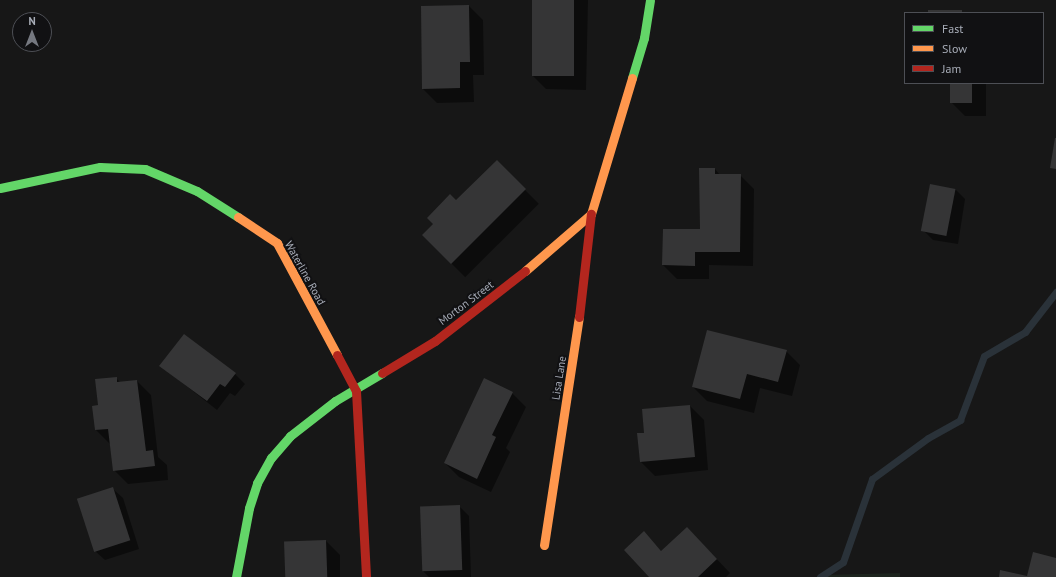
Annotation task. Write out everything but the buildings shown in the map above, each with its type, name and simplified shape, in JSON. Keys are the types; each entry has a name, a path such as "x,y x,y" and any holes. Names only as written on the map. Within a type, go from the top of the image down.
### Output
{"street":[{"path":"591,214 644,38 650,0"},
{"name":"Waterline Road","path":"0,188 100,167 145,169 197,191 276,244 356,391 366,577"},
{"name":"Morton Street","path":"236,577 249,508 257,483 271,458 290,436 316,414 356,391 435,341 506,287 591,214"},
{"name":"Lisa Lane","path":"544,545 574,363 591,214"}],"shaded area":[{"path":"900,573 900,577 821,577 823,575"}],"waterway":[{"path":"820,577 843,562 872,479 928,438 960,420 984,356 1025,332 1056,292"}],"traffic: fast":[{"path":"632,78 644,38 650,0"},
{"path":"0,188 100,167 145,169 197,191 238,217"},
{"path":"236,577 249,508 257,483 271,458 290,436 335,401 382,373"}],"traffic: slow":[{"path":"525,271 591,214 632,78"},
{"path":"238,217 277,243 337,355"},
{"path":"544,545 579,317"}],"traffic: jam":[{"path":"579,317 591,214"},
{"path":"382,373 435,341 525,271"},
{"path":"337,355 356,391 366,577"}]}
